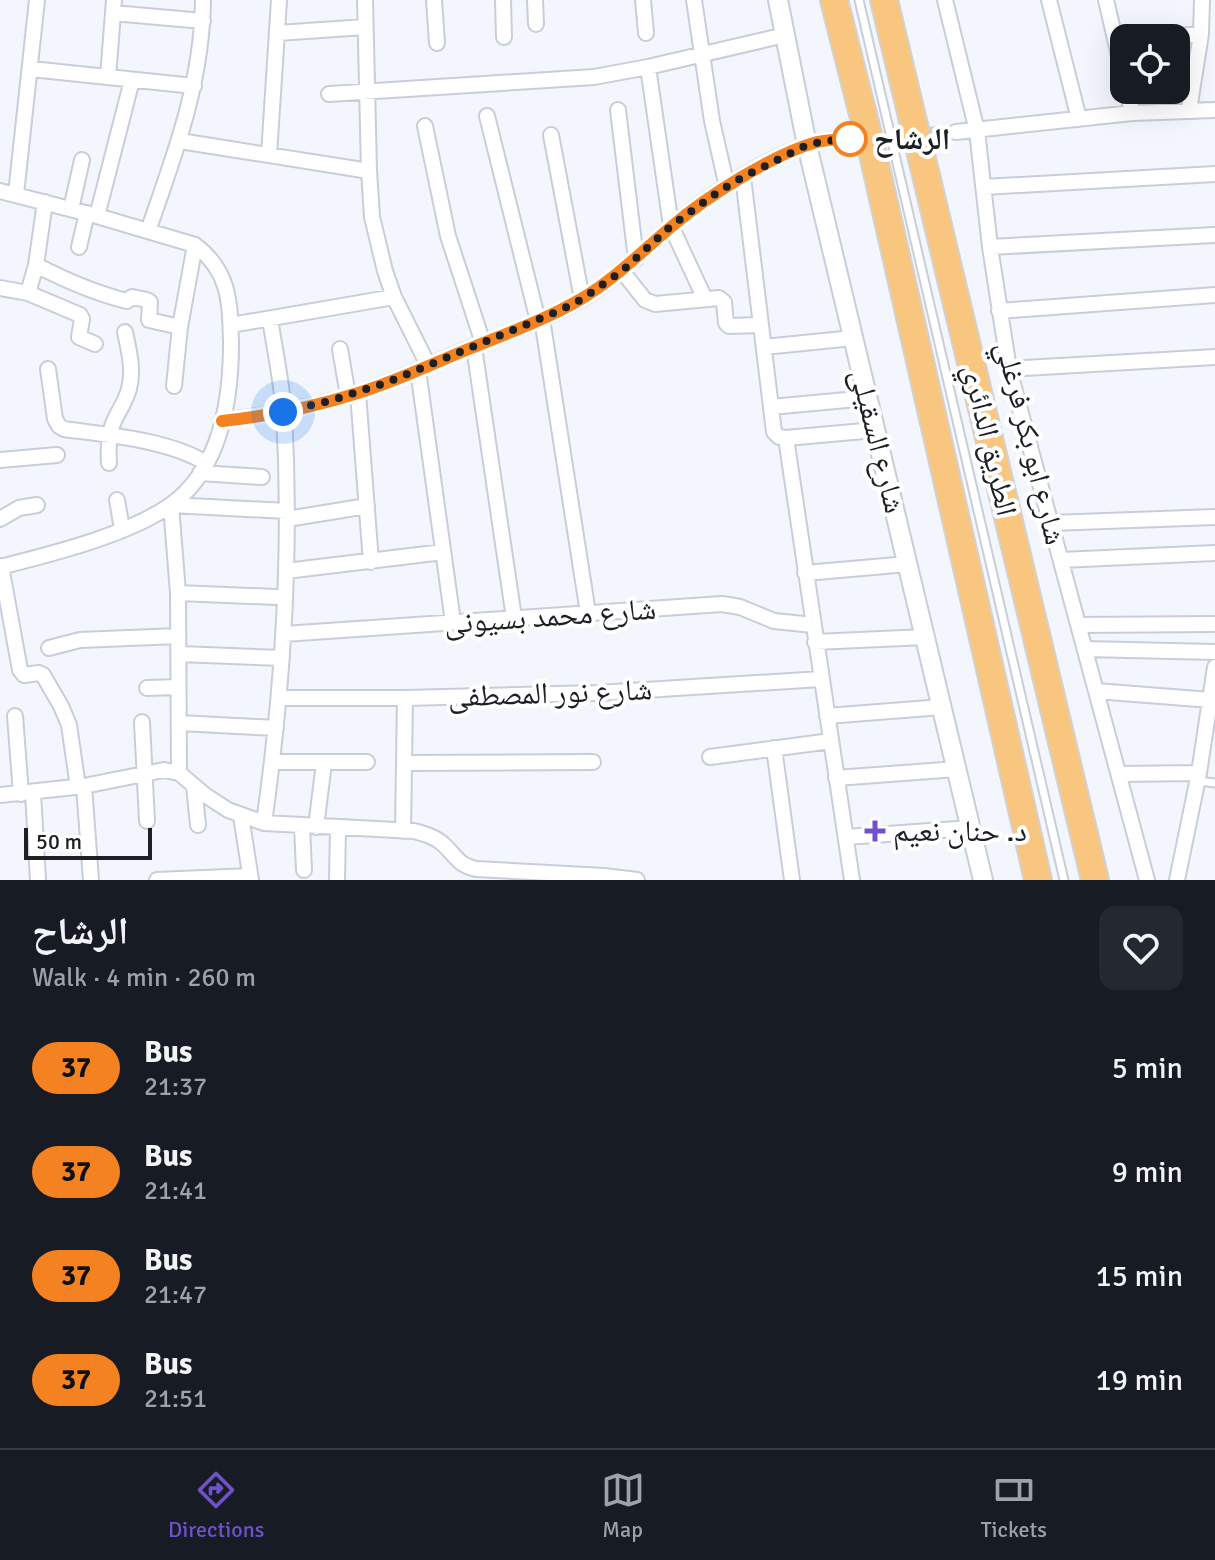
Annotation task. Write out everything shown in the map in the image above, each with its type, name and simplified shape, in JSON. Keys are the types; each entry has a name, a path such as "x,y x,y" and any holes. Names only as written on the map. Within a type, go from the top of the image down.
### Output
{"highway":[{"name":"الطريق الدائري","path":"834,0 875,165 1038,880"},
{"name":"الطريق الدائري","path":"884,0 1095,880"}],"street":[{"path":"16,194 37,0"},
{"path":"148,231 180,141 194,86 203,0"},
{"path":"269,155 279,0"},
{"path":"365,0 372,217 394,297 423,368 453,622"},
{"path":"434,0 437,43"},
{"path":"503,0 504,37"},
{"path":"535,0 536,24"},
{"path":"643,0 646,33"},
{"path":"694,0 712,121 727,187"},
{"name":"شارع السقيلى","path":"778,0 807,145 983,880"},
{"name":"شارع ابو بكر فرغلي","path":"945,0 977,131 990,247 1009,369 1147,880"},
{"path":"1049,0 1079,119"},
{"path":"1106,0 1112,24"},
{"path":"1189,110 1201,34 1202,0"},
{"path":"108,77 113,6 203,21"},
{"path":"278,33 365,27"},
{"path":"1190,35 1201,34"},
{"path":"329,94 566,80 648,67 785,35"},
{"path":"1190,66 1196,66"},
{"path":"648,67 671,226 705,299"},
{"path":"31,69 194,86"},
{"path":"79,247 92,215 132,80"},
{"path":"1130,104 1132,113"},
{"path":"618,110 636,259"},
{"path":"956,132 1132,113 1215,110"},
{"path":"487,116 540,320 588,613"},
{"path":"425,126 448,236 478,345 514,618"},
{"path":"551,135 582,299"},
{"path":"222,421 283,412 353,394 540,320 582,299 622,271 671,226 743,177 807,145 859,138"},
{"path":"180,141 369,171"},
{"path":"71,209 82,160"},
{"path":"983,187 1215,174"},
{"path":"743,177 774,432 786,438 875,430"},
{"path":"0,191 195,245 217,266 228,295 230,374 222,421 203,468 182,495 171,505 122,529 73,547 1,566 20,670 24,675 43,675 61,706 71,735 81,787 91,880"},
{"path":"28,293 36,265 45,202"},
{"path":"990,247 1215,235"},
{"path":"174,386 180,327 195,245"},
{"path":"36,265 82,287 126,300 132,297 147,300 150,302 149,320 180,327"},
{"path":"622,271 650,303 661,305 718,298 722,299 726,323 731,327 761,325"},
{"path":"0,288 28,293 80,315 79,337 95,344"},
{"path":"999,311 1215,295"},
{"path":"231,325 394,297"},
{"path":"264,823 273,762 284,634 287,515 283,412 270,319"},
{"path":"109,463 110,435 129,387 131,362 125,332"},
{"path":"764,347 853,338"},
{"path":"340,349 353,394 371,562"},
{"path":"1009,369 1215,357"},
{"path":"48,369 55,419 64,429 187,451 203,468 262,477"},
{"path":"771,407 868,398"},
{"path":"786,438 852,880"},
{"path":"0,460 57,455"},
{"path":"117,500 122,529"},
{"path":"0,519 19,508 37,505"},
{"path":"171,505 287,515 367,506"},
{"path":"171,505 178,593 179,773"},
{"path":"1051,523 1215,517"},
{"path":"286,571 443,552"},
{"path":"1061,560 1215,553"},
{"path":"805,573 908,564"},
{"path":"178,593 276,597"},
{"name":"شارع محمد بسيونى","path":"284,634 722,604 740,607 774,621 813,625"},
{"path":"1078,625 1215,624"},
{"path":"49,648 80,640 178,636"},
{"path":"815,642 925,637"},
{"path":"1085,649 1215,652"},
{"path":"179,654 282,658"},
{"path":"1177,880 1199,777 1215,667"},
{"name":"شارع نور المصطفى","path":"279,698 598,693 821,679"},
{"path":"147,689 178,687"},
{"path":"1096,691 1211,700"},
{"path":"403,831 405,698"},
{"path":"827,716 942,707"},
{"path":"15,716 38,880"},
{"path":"142,722 147,821"},
{"path":"179,723 276,728"},
{"path":"710,757 831,741"},
{"path":"774,748 792,880"},
{"path":"273,762 367,762"},
{"path":"404,763 593,762"},
{"path":"304,870 309,826 324,763"},
{"path":"836,778 957,769"},
{"path":"0,795 81,787 164,770 179,773 216,803 264,823 414,831 434,838 466,867 491,875 637,880"},
{"path":"1119,774 1199,777"},
{"path":"194,786 198,825"},
{"path":"157,880 251,878 241,816"},
{"path":"337,880 338,828"},
{"path":"846,837 971,828"}],"lane":[{"path":"859,0 1064,880"},
{"path":"1199,777 1215,783"}],"tunnel":[{"path":"864,138 956,132"}],"bus line":[{"name":"37","path":"222,421 283,412 358,393 538,321 601,286 671,226 743,177 807,145 859,138"}],"place":[{"name":"الرشاح","path":"850,139"},
{"name":"د. حنان نعيم","path":"875,831"}],"route":[{"path":"283,412 388,382 561,310 622,271 671,226 743,177 807,145 859,138 850,139"}]}
